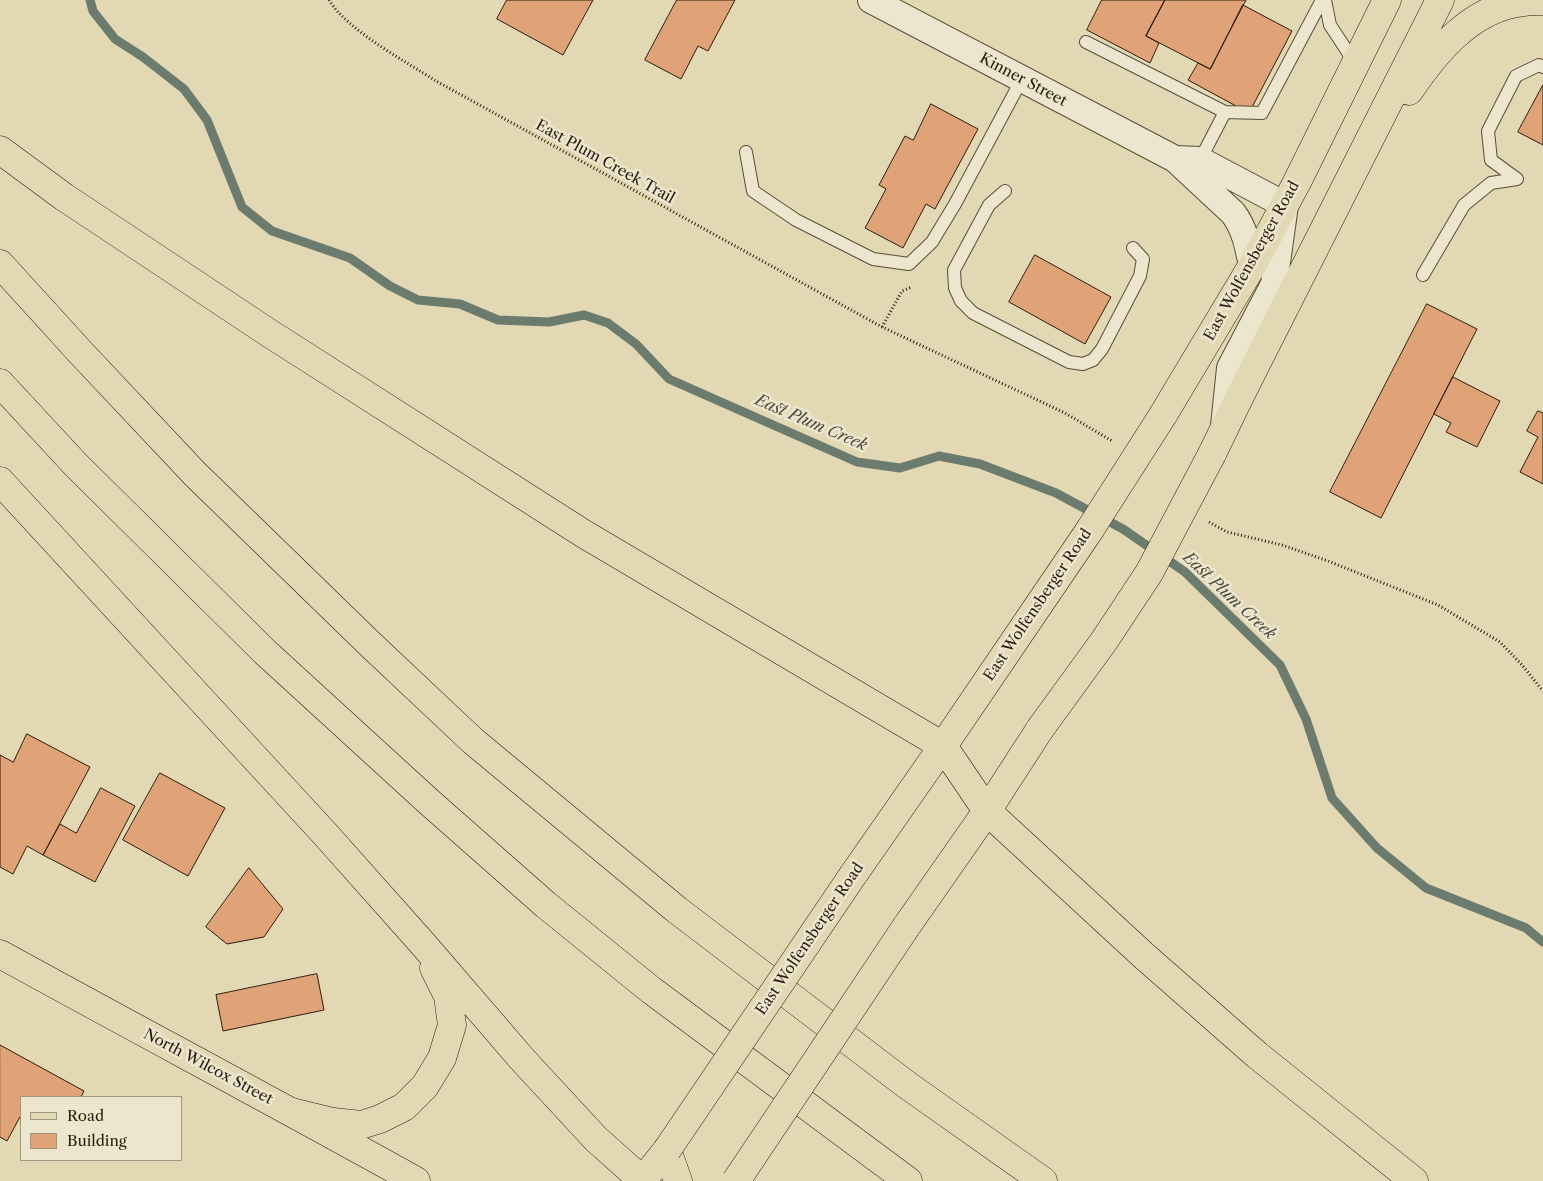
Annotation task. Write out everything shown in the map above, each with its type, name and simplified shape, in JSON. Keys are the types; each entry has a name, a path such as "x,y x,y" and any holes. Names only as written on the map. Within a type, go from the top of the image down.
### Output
{"main road":[{"name":"East Wolfensberger Road","path":"642,1181 667,1150 853,875 943,746 1089,531 1163,415 1252,266 1285,205 1387,0"},
{"path":"736,1181 906,927 1149,573 1212,454 1440,0"},
{"path":"1354,170 1415,82 1440,50 1460,30 1478,17 1500,7 1522,2 1543,1"},
{"path":"0,150 64,197 269,333 584,534 943,746 987,811 1142,955 1257,1055 1414,1181"},
{"path":"0,264 195,474 371,646 473,741 677,910 907,1085 1044,1181"},
{"path":"0,383 76,465 265,652 442,814 546,905 651,990 908,1181"},
{"path":"0,481 320,828 522,1059 589,1132 642,1181"},
{"path":"292,1112 333,1122 360,1125 380,1119 404,1107 425,1086 442,1058 452,1025 448,996 423,944"},
{"name":"North Wilcox Street","path":"0,954 416,1181"},
{"path":"667,1150 678,1181"}],"street":[{"name":"Kinner Street","path":"872,0 1022,80 1285,205"},
{"name":"Kinner Street","path":"1188,159 1239,221 1245,234 1252,266"},
{"path":"1224,430 1230,368 1274,284 1285,205"}],"lane":[{"path":"1324,0 1330,25 1355,63"},
{"path":"1086,42 1225,112 1262,113 1324,0"},
{"path":"1423,275 1464,205 1491,183 1517,179 1491,160 1488,131 1516,76 1539,65 1543,67"},
{"path":"746,152 753,191 796,220 873,259 909,264 932,242 937,234 1022,80"},
{"path":"1188,159 1225,112"},
{"path":"1005,191 989,205 954,270 955,288 961,301 973,313 1070,362 1083,364 1093,360 1102,349 1140,276 1143,259 1133,248"}],"path":[{"name":"East Plum Creek Trail","path":"329,0 346,21 436,81 882,327"}],"building":[{"path":"507,0 593,0 563,55 497,19"},
{"path":"677,0 735,0 708,51 698,46 681,79 645,60"},
{"path":"1102,0 1165,0 1146,36 1159,43 1150,63 1087,30"},
{"path":"1165,0 1246,0 1210,69 1146,36"},
{"path":"1243,5 1292,31 1249,113 1188,80 1198,63 1210,69"},
{"path":"1543,85 1543,145 1518,132"},
{"path":"931,104 978,129 935,209 926,204 903,248 865,228 886,189 879,185 905,136 913,140"},
{"path":"1035,255 1111,297 1085,344 1009,302"},
{"path":"1427,304 1477,329 1381,518 1330,492"},
{"path":"1453,377 1500,401 1477,447 1446,432 1451,423 1434,414"},
{"path":"1538,411 1543,413 1543,484 1520,472 1538,437 1527,431"},
{"path":"27,734 90,767 43,855 27,846 13,874 0,867 0,755 13,762"},
{"path":"160,773 225,808 188,876 123,840"},
{"path":"101,788 135,806 95,882 43,855 60,824 76,833"},
{"path":"249,868 283,909 264,937 227,944 206,927"},
{"path":"317,974 324,1010 223,1031 216,995"},
{"path":"0,1045 84,1091 82,1096 20,1096 20,1117 7,1141 0,1137"}],"waterway":[{"name":"East Plum Creek","path":"90,0 93,11 115,39 143,57 184,89 207,120 242,207 272,231 350,258 390,286 418,300 460,304 498,320 549,322 584,315 608,323 636,344 669,379 857,462 900,468 939,456 980,464 1056,493 1123,529 1185,572 1280,665 1306,719 1332,798 1377,848 1426,888 1526,928 1543,942"}]}
